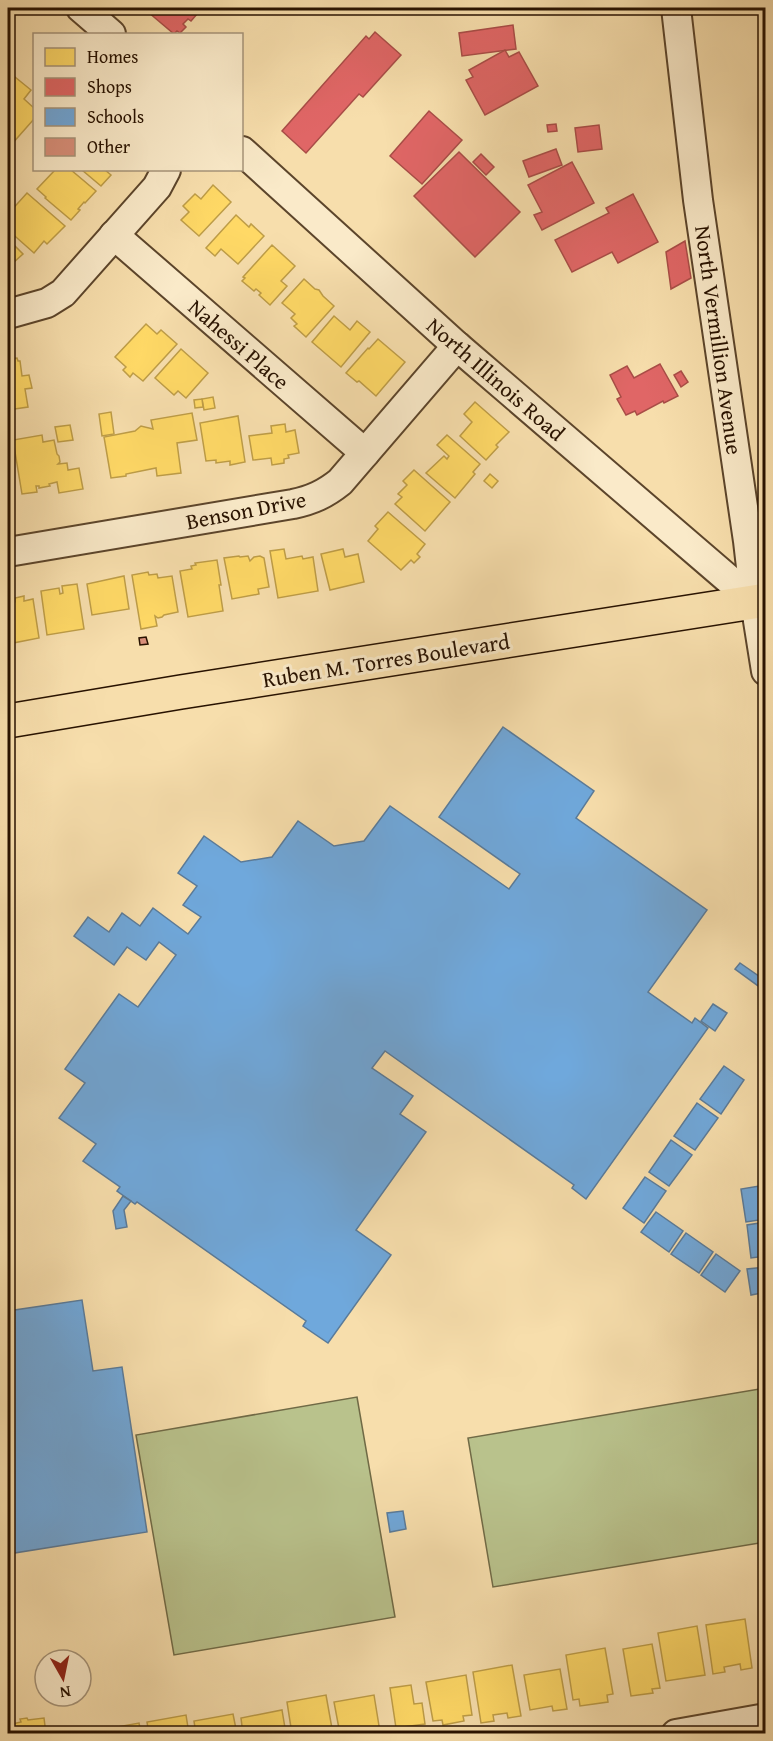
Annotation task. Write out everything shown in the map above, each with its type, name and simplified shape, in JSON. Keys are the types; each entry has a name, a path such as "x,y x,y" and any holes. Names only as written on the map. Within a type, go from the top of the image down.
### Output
{"main road":[{"name":"Ruben M. Torres Boulevard","path":"8,721 760,601"}],"street":[{"path":"81,8 110,33"},
{"name":"North Vermillion Avenue","path":"676,8 698,200 748,541 760,601 765,671"},
{"name":"North Illinois Road","path":"243,152 457,346 760,601"},
{"path":"8,314 47,303 63,293 157,187 165,171"},
{"name":"Nahessi Place","path":"114,235 365,453"},
{"name":"Benson Drive","path":"8,552 311,500 327,493 340,482 457,346"},
{"path":"676,1734 765,1718"}],"green space":[{"path":"765,1388 765,1542 493,1587 468,1438"},
{"path":"357,1397 395,1617 174,1655 136,1435"}],"building: Homes":[{"path":"15,77 31,90 24,99 33,107 33,120 11,145 8,141 8,85"},
{"path":"54,171 72,171 96,191 84,202 71,220 37,189"},
{"path":"83,171 106,171 111,175 101,186"},
{"path":"213,185 231,202 199,236 181,220 189,212 183,206 195,194 201,199"},
{"path":"27,193 65,226 47,244 44,241 34,253 8,230 8,214"},
{"path":"236,215 249,227 251,224 264,236 238,264 221,249 215,256 206,248"},
{"path":"14,245 23,254 13,263 8,257 8,250"},
{"path":"272,245 295,266 281,281 287,286 270,305 259,295 261,293 256,289 254,291 242,281"},
{"path":"304,279 319,290 334,306 306,337 294,326 297,324 291,318 295,314 282,303"},
{"path":"334,316 350,330 357,321 370,332 341,367 312,342"},
{"path":"146,324 157,334 161,330 177,344 143,381 133,373 130,377 123,370 126,367 115,357"},
{"path":"378,339 405,362 376,396 346,373"},
{"path":"181,349 208,373 186,398 178,391 174,395 155,378"},
{"path":"17,358 20,361 22,376 29,375 32,388 25,389 28,407 8,410 8,359"},
{"path":"213,397 215,408 204,410 202,399"},
{"path":"202,399 203,407 195,408 194,400"},
{"path":"475,402 509,432 486,460 460,436 472,422 464,414"},
{"path":"111,412 114,434 102,436 99,414"},
{"path":"192,413 197,440 177,443 181,473 157,476 156,468 111,478 104,437 135,431 141,426 153,429 151,420"},
{"path":"238,416 245,462 230,465 230,461 216,463 216,460 206,461 200,423"},
{"path":"285,424 286,432 295,430 299,453 288,455 289,458 284,459 284,463 272,465 271,458 253,460 249,436 272,433 271,426"},
{"path":"70,425 73,440 58,442 55,427"},
{"path":"42,435 43,442 54,440 60,462 58,464 67,463 68,470 79,468 83,489 59,493 57,482 49,484 50,486 39,488 36,486 37,492 22,494 13,440"},
{"path":"447,435 480,464 473,472 475,474 455,498 426,473 444,456 447,459 449,456 437,445"},
{"path":"414,470 450,502 425,531 395,504 402,497 398,494 407,485 403,481"},
{"path":"490,474 498,481 492,488 484,481"},
{"path":"388,512 425,544 417,554 420,557 414,563 411,560 401,570 368,541 378,529 375,526"},
{"path":"284,549 286,559 302,556 303,559 313,557 318,591 278,598 270,551"},
{"path":"343,549 345,557 358,554 364,582 330,590 321,554"},
{"path":"248,556 250,561 254,557 264,558 269,587 258,589 259,594 232,599 224,558"},
{"path":"217,560 223,611 188,617 180,571 192,569 191,566 196,565 195,563"},
{"path":"148,572 149,575 157,574 158,578 172,576 178,612 158,618 155,616 157,626 141,629 132,575"},
{"path":"124,576 129,609 92,615 87,584"},
{"path":"77,584 84,629 47,635 41,591 59,588 60,594 63,593 62,586"},
{"path":"9,595 10,603 15,602 15,598 24,596 24,601 33,599 39,638 13,643 8,620"},
{"path":"745,1619 752,1668 741,1670 740,1664 724,1667 725,1672 713,1674 706,1625"},
{"path":"697,1626 705,1675 666,1681 658,1633"},
{"path":"652,1644 660,1688 652,1689 653,1693 631,1696 623,1649"},
{"path":"605,1648 613,1694 607,1695 608,1702 580,1706 579,1699 573,1700 566,1655"},
{"path":"512,1665 521,1716 508,1718 507,1713 493,1715 494,1721 481,1723 473,1672"},
{"path":"560,1669 567,1709 553,1711 552,1706 530,1710 524,1675"},
{"path":"466,1675 472,1715 463,1716 464,1721 443,1725 442,1720 433,1721 426,1682"},
{"path":"411,1685 414,1704 422,1703 425,1724 396,1728 390,1688"},
{"path":"326,1695 333,1734 292,1734 287,1702"},
{"path":"374,1695 380,1732 340,1734 334,1702"},
{"path":"282,1710 286,1734 243,1734 241,1718"},
{"path":"233,1714 237,1734 196,1734 194,1721"},
{"path":"186,1715 189,1734 149,1734 147,1722"},
{"path":"27,1718 28,1720 44,1718 46,1734 8,1734 8,1725"},
{"path":"139,1723 141,1734 101,1734 100,1730"}],"building: Shops":[{"path":"152,8 198,8 195,11 198,13 191,21 188,19 183,24 186,27 180,33 177,31 173,33 148,12"},
{"path":"513,25 516,49 462,56 459,33"},
{"path":"375,32 401,55 363,97 359,94 306,153 282,131 366,36 369,39"},
{"path":"505,50 509,57 519,52 538,86 485,115 466,80 473,77 469,70"},
{"path":"429,111 462,140 422,184 390,156"},
{"path":"556,124 557,131 548,132 547,125"},
{"path":"599,125 602,149 578,152 575,128"},
{"path":"556,149 562,165 529,177 523,161"},
{"path":"459,152 520,212 475,257 414,196"},
{"path":"481,154 494,167 486,175 473,162"},
{"path":"572,162 594,203 542,230 534,215 542,212 528,185"},
{"path":"633,194 658,242 618,263 612,252 572,272 555,240 609,213 606,208"},
{"path":"685,241 691,278 671,289 666,252"},
{"path":"660,364 678,396 637,415 635,411 626,415 617,399 621,397 610,375 627,366 634,378"},
{"path":"681,371 688,382 681,387 674,375"}],"building: Schools":[{"path":"503,727 594,791 576,818 707,910 648,992 692,1023 695,1018 708,1028 586,1199 572,1188 574,1185 385,1051 372,1068 413,1096 400,1114 426,1132 356,1230 391,1255 328,1343 303,1326 306,1321 137,1202 135,1204 117,1191 120,1187 83,1161 96,1144 59,1118 85,1083 65,1069 119,994 138,1007 176,955 159,942 146,960 127,947 114,965 74,936 88,917 109,932 122,913 140,926 153,908 188,934 201,917 183,905 197,886 178,873 204,836 241,862 272,857 298,821 334,846 364,841 390,806 509,889 520,874 439,817"},
{"path":"740,963 766,981 765,991 735,969"},
{"path":"713,1004 727,1013 715,1031 701,1021"},
{"path":"724,1066 744,1080 721,1114 700,1099"},
{"path":"697,1103 718,1118 695,1150 674,1136"},
{"path":"671,1140 692,1155 669,1186 649,1172"},
{"path":"645,1177 666,1191 644,1223 623,1208"},
{"path":"766,1185 766,1219 746,1222 741,1189"},
{"path":"123,1196 131,1201 124,1210 127,1227 116,1229 113,1211"},
{"path":"656,1212 683,1231 669,1252 641,1232"},
{"path":"766,1222 766,1256 751,1258 747,1225"},
{"path":"686,1233 713,1252 699,1273 671,1254"},
{"path":"716,1254 740,1271 725,1292 701,1275"},
{"path":"766,1267 766,1292 751,1295 747,1269"},
{"path":"82,1300 93,1371 122,1367 147,1532 8,1554 8,1384 10,1383 8,1311"},
{"path":"403,1511 406,1529 390,1532 387,1513"}],"building: Other":[{"path":"146,637 148,644 140,645 139,638"}]}
